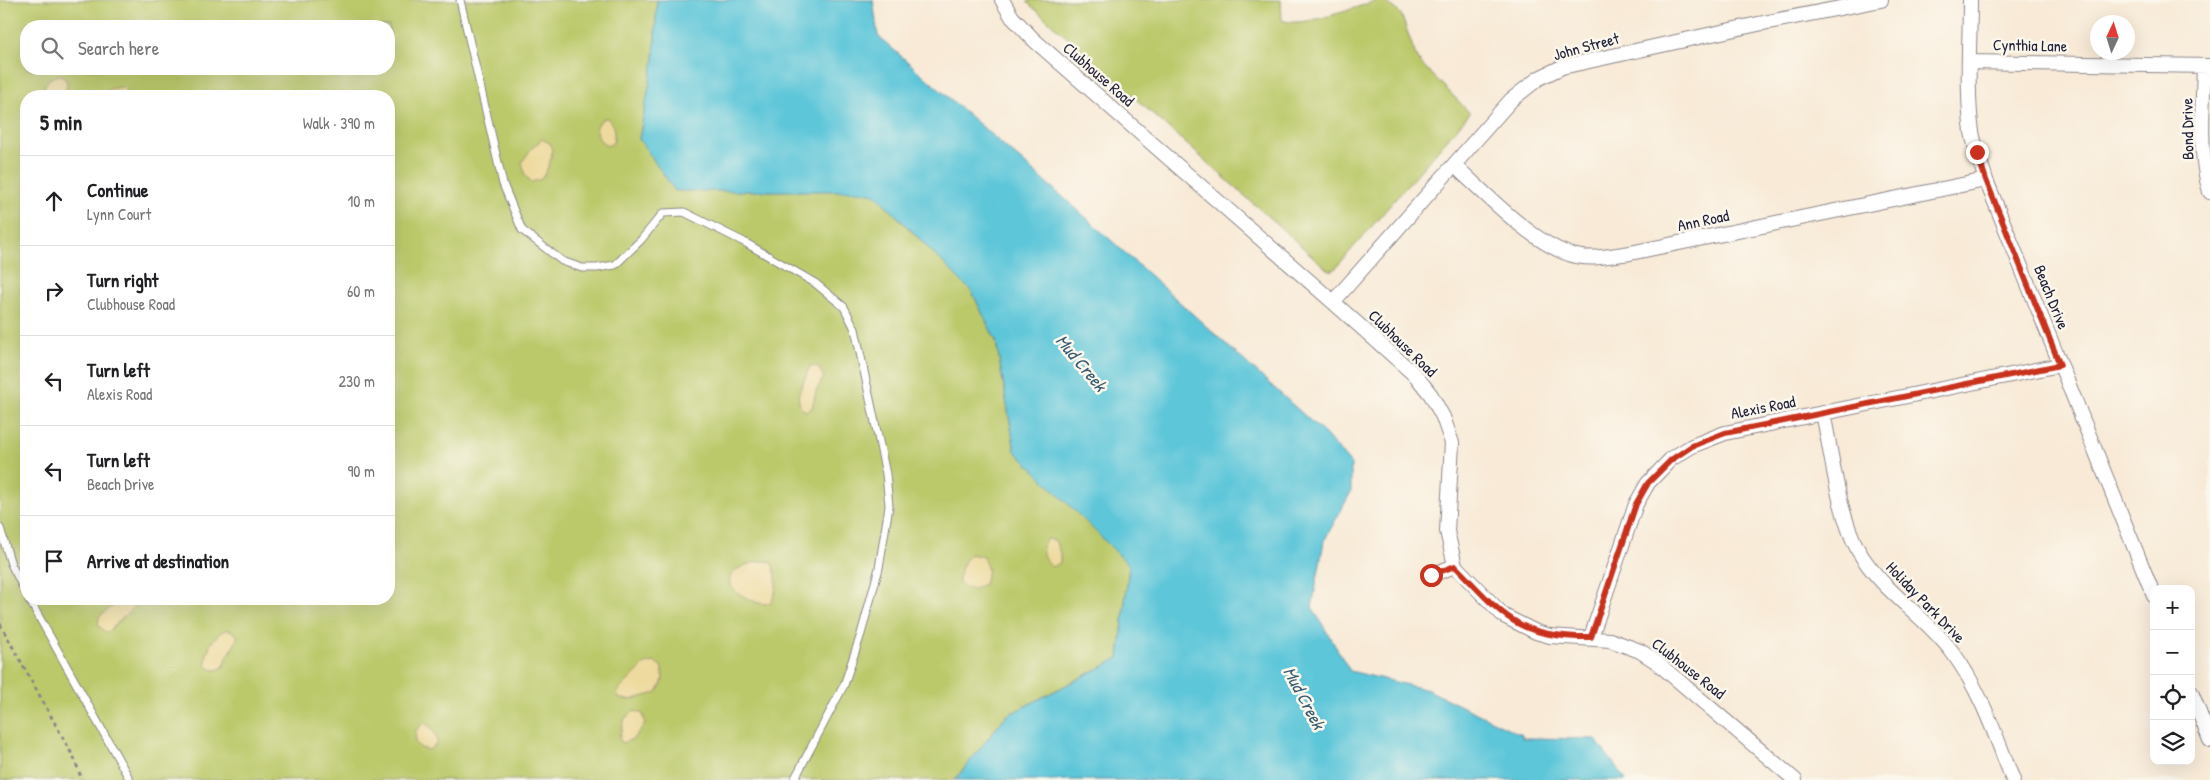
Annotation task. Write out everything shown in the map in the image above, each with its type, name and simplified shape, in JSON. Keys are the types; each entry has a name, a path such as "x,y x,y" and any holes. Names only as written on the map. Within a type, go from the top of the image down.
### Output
{"street":[{"name":"Clubhouse Road","path":"1002,0 1012,17 1034,40 1416,376 1431,395 1452,443 1447,531 1455,566 1504,616 1550,636 1591,637 1626,645 1654,660 1795,780"},
{"name":"John Street","path":"1333,302 1511,100 1539,78 1562,67 1758,24 1881,0"},
{"name":"Beach Drive","path":"1970,0 1972,132 1986,180 2150,586"},
{"name":"Cynthia Lane","path":"1970,62 2207,66"},
{"name":"Bond Drive","path":"2207,66 2202,144 2205,176 2210,192"},
{"name":"Ann Road","path":"1454,165 1540,240 1570,254 1595,258 1630,253 1986,180"},
{"name":"Alexis Road","path":"1591,637 1636,504 1648,483 1671,460 1692,446 1725,433 2060,365"},
{"name":"Holiday Park Drive","path":"1823,413 1845,518 1857,548 1871,571 1885,587 1932,630 1952,653 1973,684 1991,722 2013,780"},
{"path":"1431,575 1455,566"},
{"path":"2195,702 2210,740"}],"lane":[{"path":"460,0 503,184 522,230 562,261 582,268 597,268 615,265 641,240 663,213 684,212 744,242 815,283 844,307 855,329 886,474 889,506 880,568 844,685 794,780"},
{"path":"0,528 11,564 20,581"},
{"path":"32,605 130,780"}],"path":[{"path":"0,624 74,758 82,780"}],"green space":[{"path":"0,0 657,0 654,60 639,139 875,194 972,292 996,341 1015,451 1129,565 1119,658 1006,716 955,780 0,780"},
{"path":"1030,0 1281,0 1282,20 1302,22 1383,0 1401,14 1417,59 1470,113 1334,270 1328,270 1027,2"}],"sand":[{"path":"62,75 67,82 66,90 44,90 48,80"},
{"path":"123,87 125,90 108,90"},
{"path":"607,118 612,124 614,133 613,143 607,146 599,139 596,127 602,119"},
{"path":"542,139 551,144 551,158 541,179 532,182 525,176 522,162 531,149"},
{"path":"810,366 817,366 824,377 816,391 812,408 806,411 800,407 798,395"},
{"path":"1047,539 1055,540 1060,553 1060,563 1052,567 1043,554 1044,542"},
{"path":"971,554 983,557 988,570 984,584 974,589 960,585 959,582 961,568"},
{"path":"757,562 771,562 776,577 775,593 771,602 762,604 749,599 731,586 730,579 738,569"},
{"path":"114,605 134,605 108,632 98,625 99,617"},
{"path":"225,630 230,630 238,636 224,666 213,670 206,665 208,650 213,640"},
{"path":"654,662 661,666 663,674 662,683 656,693 630,700 620,699 617,695 619,690 645,664"},
{"path":"635,711 643,714 645,724 633,739 622,743 619,738 625,718"},
{"path":"424,723 432,729 437,741 437,744 429,750 421,748 415,743 416,730"}],"water":[{"name":"Mud Creek","path":"657,0 873,0 878,36 1072,205 1186,308 1325,434 1351,464 1351,492 1324,541 1312,607 1350,671 1428,690 1522,735 1522,738 1595,739 1626,780 955,780 1006,716 1119,658 1129,565 1015,451 996,341 972,292 875,194 859,191 675,191 639,139 654,60"}],"route":[{"path":"1431,575 1455,566 1504,616 1519,624 1550,636 1591,637 1636,504 1648,483 1671,460 1692,446 1725,433 2060,365 1986,180 1977,152"}]}
